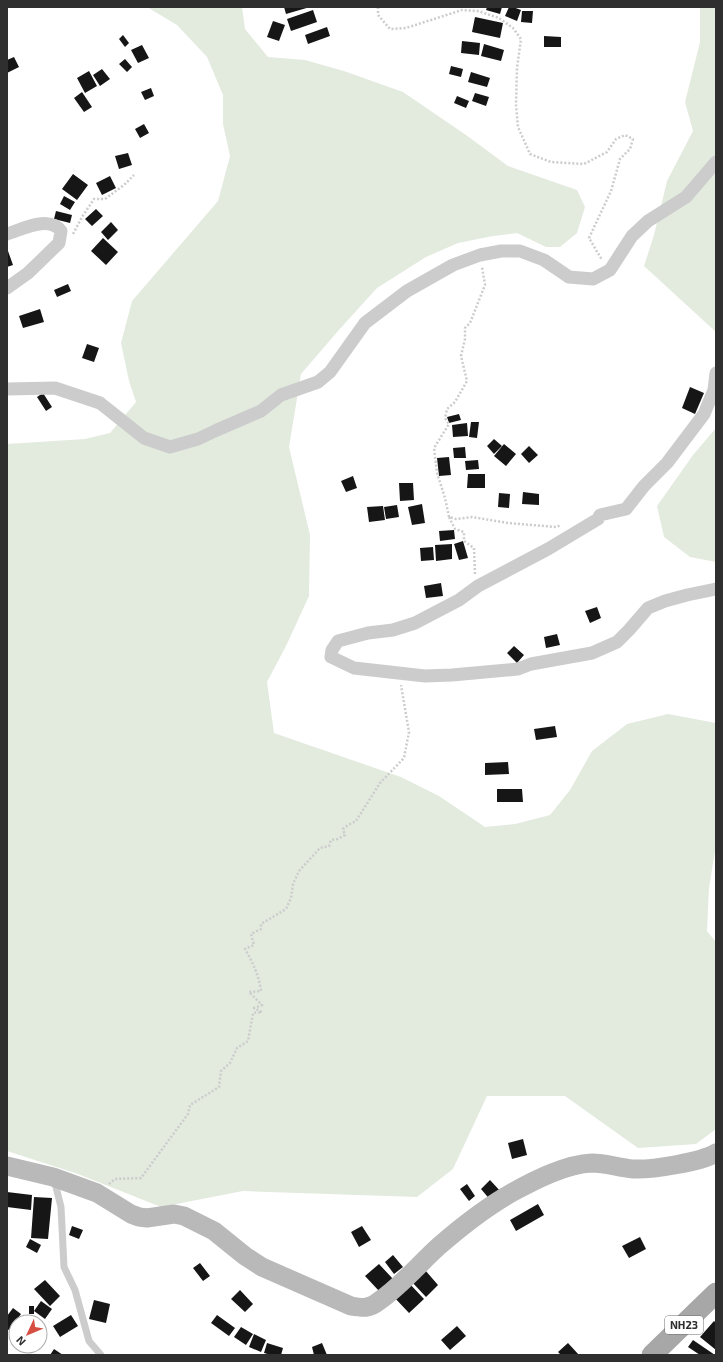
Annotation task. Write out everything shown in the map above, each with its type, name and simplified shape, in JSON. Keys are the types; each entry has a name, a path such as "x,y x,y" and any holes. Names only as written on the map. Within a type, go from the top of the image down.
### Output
{"main road":[{"path":"7,1166 53,1177 97,1192 131,1214 139,1217 147,1218 174,1214 184,1216 214,1231 245,1256 262,1267 351,1306 366,1308 379,1302 440,1245 481,1212 513,1192 551,1174 576,1164 591,1163 632,1169 648,1169 700,1160 716,1153"},
{"name":"NH23","path":"652,1355 716,1293"}],"street":[{"path":"7,389 55,388 100,403 144,438 170,447 198,439 261,411 281,395 318,382 330,372 365,324 407,291 454,265 480,254 501,251 520,251 544,260 569,277 593,279 610,270 632,236 648,221 686,197 716,162"},
{"path":"7,234 34,225 51,223 62,231 59,243 28,272 7,288"},
{"path":"716,373 714,390 704,414 667,463 644,486 626,509 600,515 598,519 554,545 478,586 459,600 415,623 393,630 368,633 338,640 332,650 331,657 354,668 425,676 518,669 530,664 592,653 617,642 648,608 665,601 716,589"}],"lane":[{"path":"53,1177 61,1207 64,1267 75,1290 89,1341 101,1355"}],"path":[{"path":"378,7 378,15 390,29 406,28 462,10 478,11 499,18 513,28 521,39 517,68 516,105 518,127 530,154 551,162 584,164 607,152 616,139 625,135 633,139 630,149 620,159 611,191 589,238 598,254 610,270"},
{"path":"62,231 73,234 94,199 106,199 134,175"},
{"path":"478,586 475,584 476,567 474,548 464,541 464,532 456,529 449,517 437,473 434,448 449,424 445,418 447,409 455,402 467,381 461,356 465,339 465,328 470,323 485,285 480,254"},
{"path":"449,517 456,519 472,517 508,523 556,527 563,525"},
{"path":"97,1192 115,1179 140,1178 188,1114 190,1104 219,1087 221,1071 230,1063 237,1048 248,1041 253,1013 262,1012 254,1008 262,1006 249,992 260,991 260,983 253,964 245,949 254,945 250,934 261,929 261,924 286,909 299,871 320,848 328,846 331,840 338,839 345,835 343,829 348,824 356,821 380,783 404,758 409,732 399,673"}],"shaded area":[{"path":"147,7 242,7 245,29 268,57 305,60 344,71 403,92 508,166 577,190 585,207 577,233 560,247 546,247 517,233 458,243 426,257 377,288 301,374 289,447 310,535 309,596 286,646 267,682 274,733 401,777 439,796 485,827 515,824 550,815 570,790 592,751 627,724 668,714 716,723 716,845 709,888 707,931 716,942 716,1129 696,1144 638,1148 565,1096 487,1096 453,1169 417,1197 243,1191 161,1207 78,1174 7,1151 7,444 85,439 110,433 136,402 129,381 121,343 132,301 218,201 230,156 223,124 223,95 207,57 177,25"},
{"path":"700,7 716,7 716,332 644,266 654,235 667,181 693,131 685,102 700,42"},
{"path":"716,428 716,562 690,557 664,537 657,506 693,455"}],"building":[{"path":"284,7 310,7 286,14"},
{"path":"487,7 502,7 500,14 486,10"},
{"path":"509,7 521,10 517,21 505,16"},
{"path":"313,10 317,22 291,31 287,19"},
{"path":"522,11 533,11 532,23 521,22"},
{"path":"475,17 503,23 500,38 472,32"},
{"path":"273,21 285,25 279,41 267,37"},
{"path":"327,27 330,36 308,44 305,35"},
{"path":"123,35 129,43 125,47 119,39"},
{"path":"544,36 561,37 561,47 544,47"},
{"path":"462,41 480,43 479,55 461,53"},
{"path":"484,44 504,50 501,61 481,56"},
{"path":"142,45 149,58 138,63 131,50"},
{"path":"14,57 19,67 7,73 7,60"},
{"path":"125,59 132,67 127,72 119,64"},
{"path":"451,66 463,69 461,77 449,74"},
{"path":"102,69 110,79 100,86 93,75"},
{"path":"89,71 97,86 85,93 77,78"},
{"path":"471,72 490,78 487,87 468,82"},
{"path":"151,88 154,96 145,100 141,92"},
{"path":"82,92 92,107 84,112 74,98"},
{"path":"475,93 489,97 486,106 472,101"},
{"path":"457,96 469,101 466,108 454,103"},
{"path":"144,124 149,133 140,138 135,129"},
{"path":"128,153 132,165 119,169 115,156"},
{"path":"73,174 88,185 77,200 62,189"},
{"path":"110,176 116,188 102,195 96,183"},
{"path":"64,196 75,202 70,210 60,204"},
{"path":"96,209 103,216 92,226 85,219"},
{"path":"56,211 72,215 70,223 54,219"},
{"path":"111,222 118,230 108,240 101,232"},
{"path":"103,238 118,252 106,265 91,251"},
{"path":"7,251 13,265 7,267"},
{"path":"68,284 71,291 57,297 54,290"},
{"path":"40,309 44,322 23,328 19,316"},
{"path":"87,344 99,348 94,362 82,358"},
{"path":"690,387 704,393 695,414 682,408"},
{"path":"43,393 52,407 46,411 37,397"},
{"path":"459,414 461,420 449,423 447,417"},
{"path":"471,422 479,422 477,438 469,437"},
{"path":"467,423 468,436 453,437 452,425"},
{"path":"494,439 502,446 494,454 487,446"},
{"path":"504,444 516,454 506,466 494,456"},
{"path":"529,446 538,455 529,463 521,454"},
{"path":"465,447 466,458 454,458 453,448"},
{"path":"449,457 451,475 439,476 437,458"},
{"path":"478,460 479,469 466,470 465,461"},
{"path":"468,474 485,474 485,488 467,488"},
{"path":"353,476 357,488 346,492 341,481"},
{"path":"399,483 413,483 414,500 400,501"},
{"path":"523,492 539,494 539,505 522,504"},
{"path":"499,493 510,494 509,508 498,507"},
{"path":"422,504 425,523 412,525 408,507"},
{"path":"397,505 399,517 386,519 384,507"},
{"path":"383,506 385,520 369,522 367,507"},
{"path":"454,530 455,539 440,541 439,531"},
{"path":"463,541 468,558 459,560 454,544"},
{"path":"452,544 452,559 436,561 435,545"},
{"path":"433,547 434,560 421,561 420,548"},
{"path":"441,583 443,596 426,598 424,586"},
{"path":"597,607 601,618 590,623 585,611"},
{"path":"557,634 560,645 546,648 544,637"},
{"path":"514,646 524,655 517,663 507,653"},
{"path":"555,726 557,737 536,740 534,729"},
{"path":"508,762 509,774 485,775 485,763"},
{"path":"497,789 522,789 523,802 497,802"},
{"path":"523,1139 527,1155 512,1159 508,1143"},
{"path":"490,1180 502,1193 492,1202 481,1189"},
{"path":"467,1184 475,1196 469,1201 460,1189"},
{"path":"7,1192 32,1195 31,1210 7,1207"},
{"path":"34,1197 52,1198 48,1239 31,1238"},
{"path":"538,1204 544,1215 516,1231 510,1220"},
{"path":"72,1226 83,1230 79,1239 69,1235"},
{"path":"362,1226 371,1240 359,1247 351,1232"},
{"path":"640,1237 646,1249 629,1258 622,1246"},
{"path":"30,1239 41,1245 37,1253 26,1247"},
{"path":"393,1255 403,1267 394,1274 385,1262"},
{"path":"200,1263 210,1276 203,1281 193,1268"},
{"path":"379,1264 393,1279 379,1291 365,1276"},
{"path":"425,1270 438,1285 426,1297 411,1281"},
{"path":"45,1280 60,1296 50,1306 34,1289"},
{"path":"408,1282 424,1299 409,1313 393,1296"},
{"path":"240,1290 253,1304 245,1312 231,1299"},
{"path":"94,1300 110,1304 106,1323 89,1319"},
{"path":"41,1301 52,1309 48,1315 38,1314 34,1311"},
{"path":"29,1306 34,1306 34,1314 29,1314"},
{"path":"13,1308 21,1314 8,1314"},
{"path":"8,1315 8,1330 7,1329"},
{"path":"71,1315 78,1326 60,1337 53,1326"},
{"path":"217,1315 235,1328 229,1336 211,1323"},
{"path":"714,1321 716,1323 716,1350 700,1337"},
{"path":"457,1326 466,1336 450,1350 441,1340"},
{"path":"241,1327 253,1334 246,1345 234,1337"},
{"path":"254,1334 266,1340 261,1352 249,1347"},
{"path":"693,1340 715,1355 700,1355 688,1347"},
{"path":"267,1343 283,1348 281,1355 264,1353"},
{"path":"322,1343 327,1355 314,1355 312,1347"},
{"path":"568,1343 579,1355 561,1355 558,1352"},
{"path":"54,1349 63,1355 50,1355"}]}
